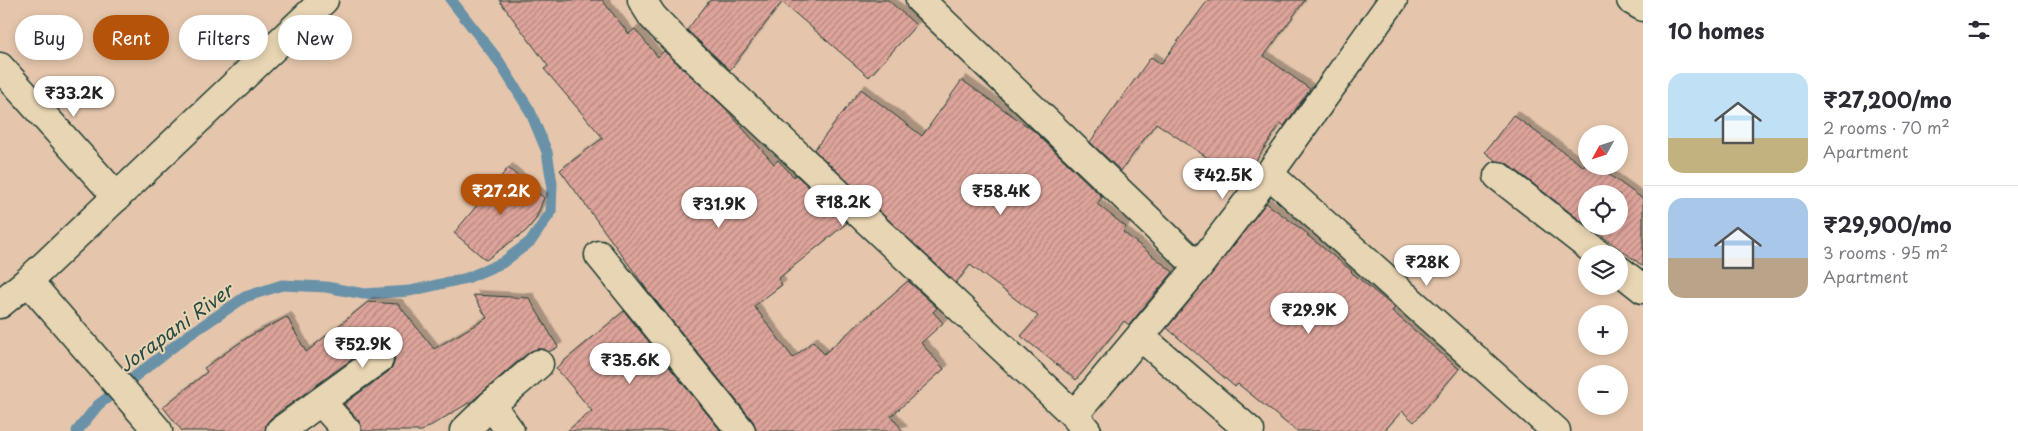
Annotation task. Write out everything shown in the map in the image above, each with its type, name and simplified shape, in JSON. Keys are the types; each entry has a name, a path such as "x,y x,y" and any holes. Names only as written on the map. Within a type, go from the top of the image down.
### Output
{"street":[{"path":"0,304 28,281 324,0"},
{"path":"642,0 652,16 674,39 1081,423 1141,337 1198,267 1269,174 1393,0"},
{"path":"920,0 1198,267"},
{"path":"1631,0 1643,7"},
{"path":"0,67 117,197"},
{"path":"1269,174 1556,431"},
{"path":"1498,176 1586,245"},
{"path":"599,255 741,431"},
{"path":"1628,277 1643,289"},
{"path":"28,281 158,431"},
{"path":"1141,337 1250,431"},
{"path":"280,431 379,359"},
{"path":"464,431 539,364"},
{"path":"321,402 347,431"},
{"path":"491,405 510,431"}],"building":[{"path":"499,0 602,0 629,34 635,29 658,57 664,51 725,108 774,164 778,160 794,177 795,174 847,223 778,279 782,285 754,306 793,358 813,341 824,354 908,281 937,308 933,312 943,323 921,343 944,369 891,416 903,431 756,431 753,421 648,291 560,170 603,138 544,69 548,66"},
{"path":"710,0 888,0 916,25 869,77 782,2 730,70 687,30"},
{"path":"1208,0 1305,0 1264,56 1310,89 1284,126 1281,123 1242,181 1156,123 1121,171 1090,142 1151,57 1161,64"},
{"path":"962,80 1034,131 1102,197 1097,204 1126,227 1123,232 1173,272 1129,325 1124,321 1076,380 1021,336 1038,316 970,265 956,283 814,150 861,89 922,136"},
{"path":"1513,115 1578,163 1578,175 1610,175 1623,185 1578,185 1578,219 1508,164 1496,161 1485,152"},
{"path":"508,168 544,198 535,220 526,231 486,260 454,233"},
{"path":"1628,188 1643,199 1643,266 1628,255 1628,245 1614,245 1600,235 1628,235"},
{"path":"1266,203 1308,234 1352,271 1395,308 1392,311 1459,369 1414,422 1402,411 1384,431 1296,431 1238,384 1235,387 1167,328"},
{"path":"473,295 529,298 558,347 549,352 544,349 537,349 529,352 472,401 422,431 362,431 359,421 344,404 388,372 393,366 395,358 392,350 386,345 378,343 370,346 271,418 266,424 265,431 182,431 163,407 207,372 204,368 248,337 287,317 306,352 368,302 398,304 434,349 487,318"},
{"path":"624,311 721,431 567,431 592,411 556,368"}],"waterway":[{"name":"Jorapani River","path":"77,431 98,405 186,337 245,297 282,285 326,287 364,294 410,291 467,278 502,263 531,241 551,212 552,183 547,152 530,111 498,60 451,0"}]}
